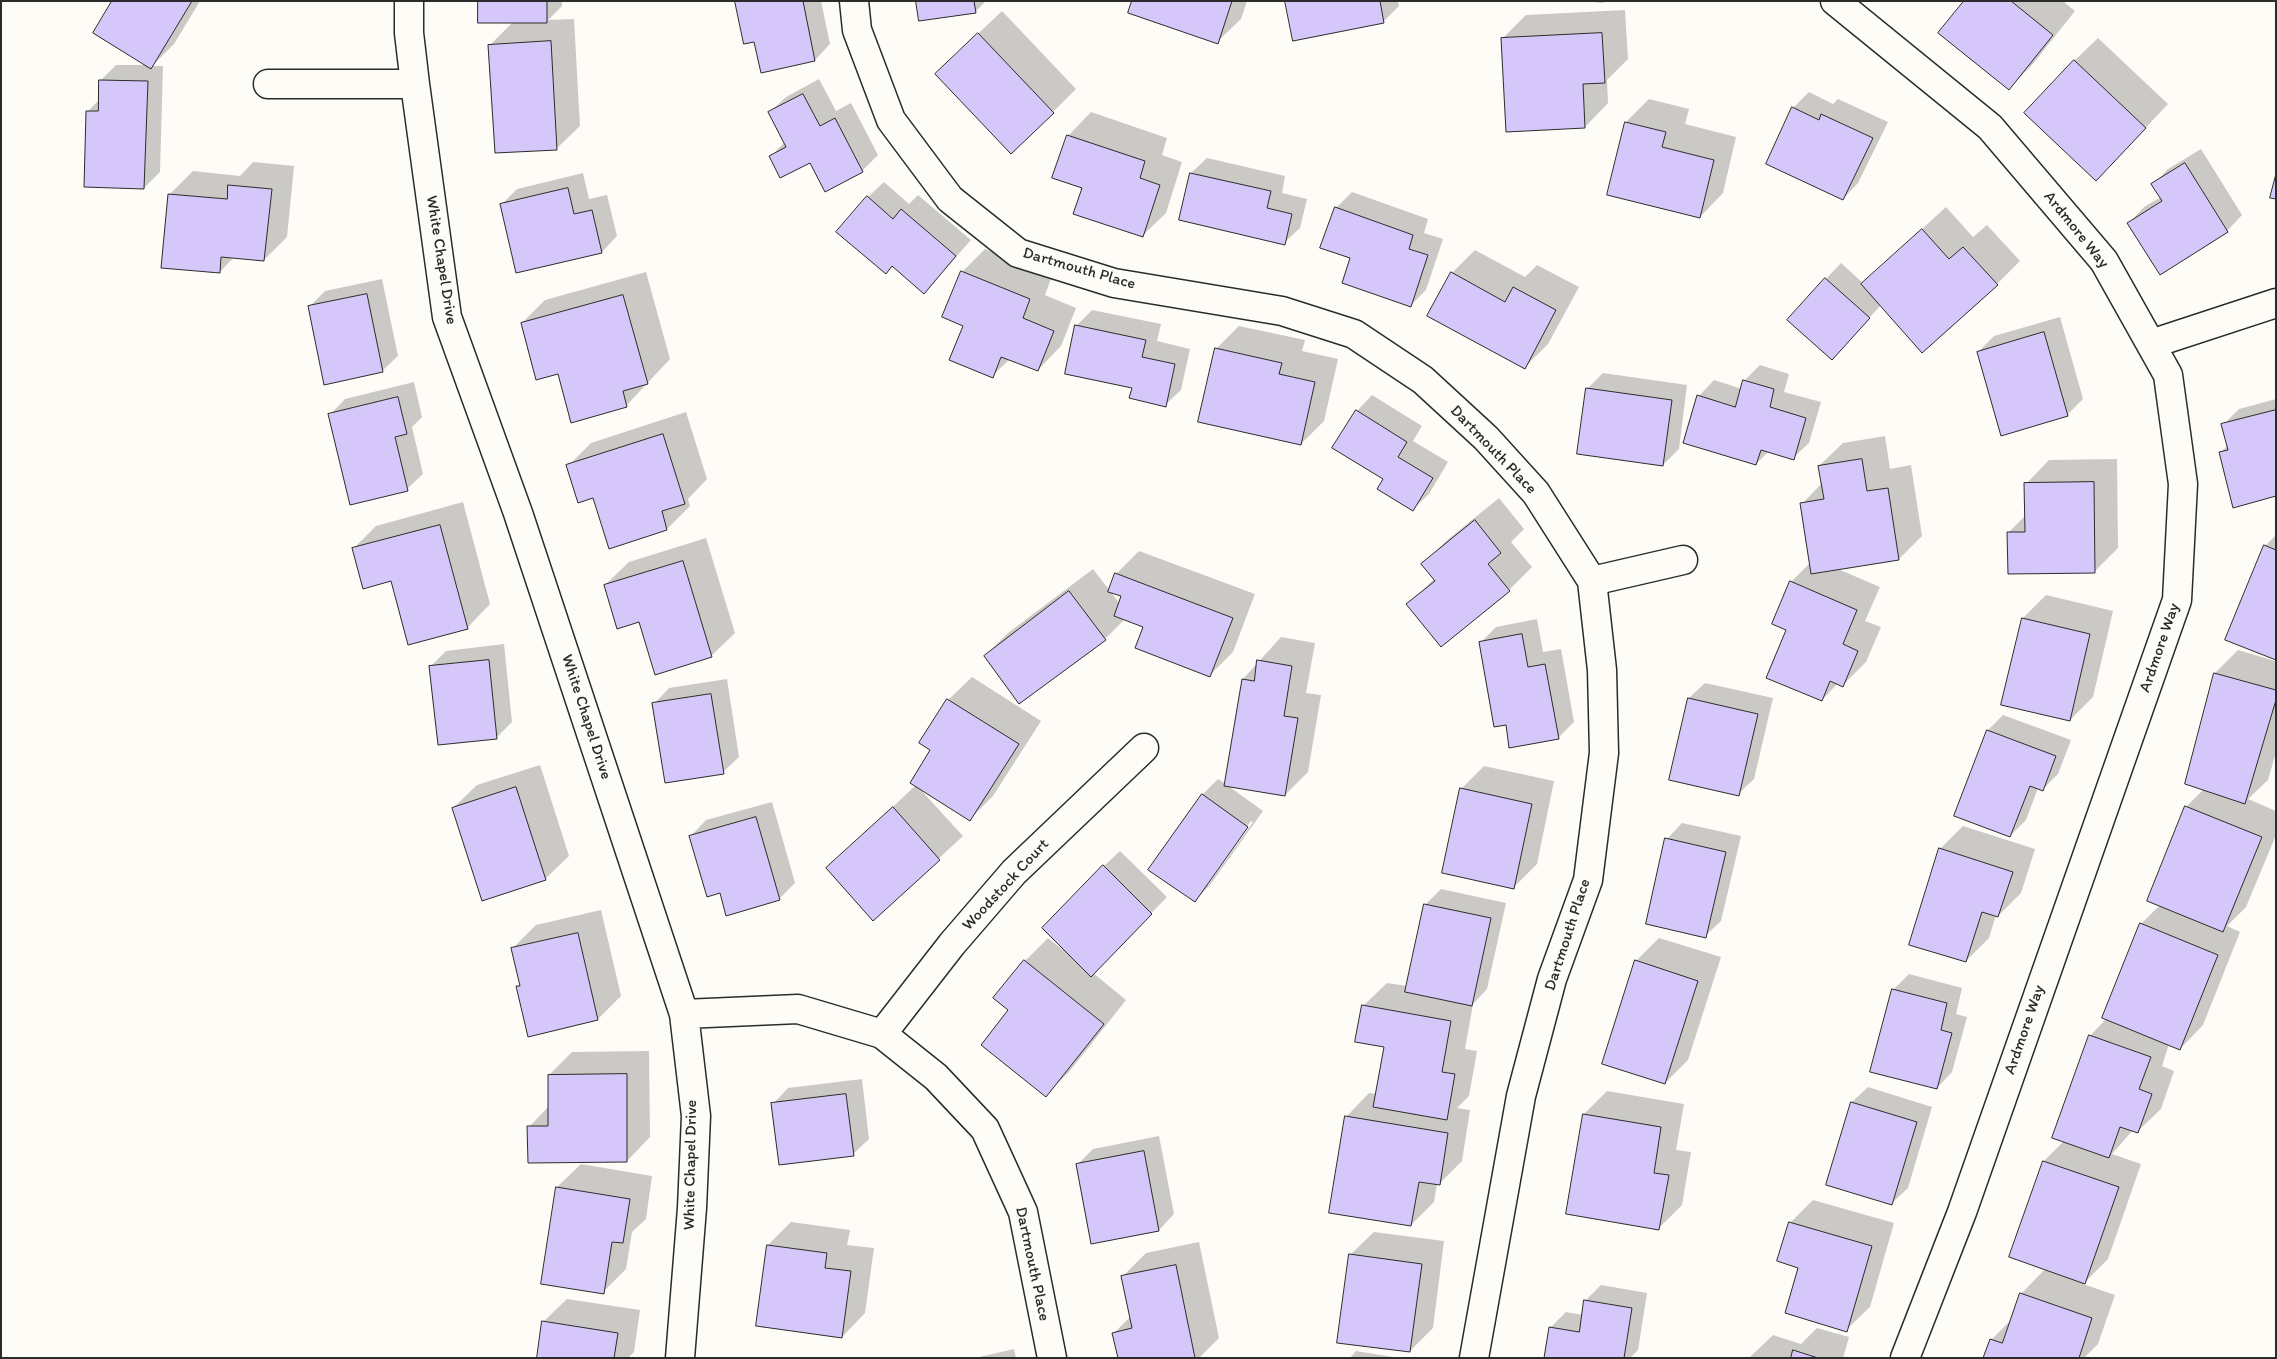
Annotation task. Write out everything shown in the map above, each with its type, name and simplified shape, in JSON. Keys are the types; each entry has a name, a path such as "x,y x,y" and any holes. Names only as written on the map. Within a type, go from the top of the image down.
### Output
{"street":[{"name":"White Chapel Drive","path":"408,1 409,33 415,84 447,317 518,513 684,1014 696,1116 692,1208 680,1358"},
{"name":"Dartmouth Place","path":"854,1 858,30 891,120 950,199 1018,253 1114,283 1282,311 1354,334 1423,380 1486,438 1536,493 1592,581 1602,670 1604,753 1588,880 1552,979 1521,1096 1474,1358"},
{"name":"Ardmore Way","path":"1835,1 1990,126 2104,261 2168,375 2183,484 2177,600 1962,1212 1905,1358"},
{"path":"268,84 415,84"},
{"path":"2150,344 2276,303"},
{"path":"1592,581 1683,560"},
{"name":"Woodstock Court","path":"882,1034 952,944 1014,872 1144,748"},
{"name":"Dartmouth Place","path":"684,1014 798,1009 882,1034 936,1077 984,1129 1023,1212 1052,1358"}],"building":[{"path":"112,1 192,1 151,69 93,33"},
{"path":"478,1 547,1 547,23 478,23"},
{"path":"735,1 803,1 815,61 761,73 754,42 744,44"},
{"path":"916,1 974,1 976,13 919,21"},
{"path":"1132,1 1232,1 1218,44 1128,13"},
{"path":"1285,1 1380,1 1384,23 1293,41"},
{"path":"1964,1 2011,1 2053,35 2009,90 1938,33"},
{"path":"978,33 1054,113 1011,154 935,74"},
{"path":"1602,33 1605,83 1583,84 1585,128 1506,132 1501,38"},
{"path":"551,41 557,150 495,153 488,45"},
{"path":"2074,60 2146,128 2096,181 2024,113"},
{"path":"99,80 148,81 144,189 84,187 86,111 98,111"},
{"path":"803,94 820,126 835,118 863,172 825,192 810,163 780,178 769,156 786,147 768,112"},
{"path":"1792,107 1819,120 1821,114 1873,138 1843,200 1766,164"},
{"path":"1625,122 1666,132 1662,147 1714,160 1700,218 1607,195"},
{"path":"1067,135 1145,161 1140,178 1160,185 1143,237 1073,214 1082,188 1052,178"},
{"path":"2185,163 2228,232 2160,275 2127,223 2162,201 2151,184"},
{"path":"1190,173 1271,191 1267,208 1292,214 1285,245 1179,220"},
{"path":"2276,174 2276,199 2270,198"},
{"path":"228,185 272,189 264,261 221,257 220,273 161,268 168,194 227,199"},
{"path":"568,188 574,214 592,210 602,253 516,273 500,204"},
{"path":"867,196 893,219 901,209 956,256 924,294 892,266 886,274 836,232"},
{"path":"1335,207 1413,235 1409,249 1428,255 1411,307 1342,283 1350,258 1320,248"},
{"path":"1922,229 1949,259 1963,247 1998,285 1922,353 1861,284"},
{"path":"961,271 1030,299 1023,318 1054,331 1038,371 1001,357 993,378 949,360 963,326 942,317"},
{"path":"1451,272 1505,302 1513,287 1556,310 1525,369 1427,316"},
{"path":"1825,278 1870,318 1832,360 1787,320"},
{"path":"367,294 383,372 324,385 308,306"},
{"path":"623,295 648,384 623,391 627,407 571,423 558,374 536,380 521,323"},
{"path":"1075,325 1146,340 1142,357 1175,364 1166,407 1129,398 1132,388 1065,374"},
{"path":"2044,332 2068,416 2001,436 1977,352"},
{"path":"1215,348 1282,363 1279,374 1315,382 1301,445 1198,422"},
{"path":"1743,380 1774,389 1770,407 1806,418 1794,460 1761,450 1756,465 1683,443 1697,395 1735,407"},
{"path":"1586,388 1672,400 1663,466 1577,454"},
{"path":"398,397 407,434 395,437 408,491 350,505 328,414"},
{"path":"1356,410 1407,442 1398,457 1433,478 1413,511 1377,489 1383,479 1332,448"},
{"path":"2276,410 2276,496 2233,508 2219,452 2228,450 2221,424"},
{"path":"663,434 685,504 662,511 667,530 609,549 593,498 578,503 566,465"},
{"path":"1862,459 1867,491 1888,488 1899,560 1811,574 1800,503 1824,499 1818,466"},
{"path":"2094,482 2095,573 2008,574 2007,532 2025,532 2024,483"},
{"path":"1475,520 1501,553 1488,564 1510,591 1441,647 1406,604 1435,581 1421,564"},
{"path":"440,525 468,629 408,645 391,581 363,589 352,548"},
{"path":"2264,545 2276,550 2276,660 2225,640"},
{"path":"683,561 712,657 655,675 639,622 617,629 604,585"},
{"path":"1115,573 1233,618 1210,677 1135,648 1143,627 1114,616 1121,596 1108,592"},
{"path":"1790,581 1857,610 1843,644 1858,651 1843,687 1830,681 1822,701 1766,678 1786,630 1772,624"},
{"path":"1069,591 1106,640 1019,704 984,656"},
{"path":"2022,618 2090,634 2070,721 2001,705"},
{"path":"1522,634 1528,667 1545,664 1559,739 1509,748 1506,725 1494,727 1479,642"},
{"path":"489,660 497,739 438,745 429,666"},
{"path":"1257,660 1292,666 1284,716 1298,718 1285,796 1224,786 1242,679 1254,681"},
{"path":"2214,673 2276,690 2276,700 2245,804 2185,784"},
{"path":"711,694 724,774 665,783 652,703"},
{"path":"1688,698 1758,714 1739,796 1669,780"},
{"path":"947,699 1019,744 970,821 910,783 930,750 919,743"},
{"path":"1987,730 2056,756 2043,791 2030,786 2010,837 1954,816"},
{"path":"516,787 546,880 482,901 452,808"},
{"path":"1460,788 1532,804 1514,889 1442,873"},
{"path":"1202,794 1248,827 1195,902 1148,870"},
{"path":"2185,806 2262,837 2223,932 2147,901"},
{"path":"893,807 940,860 873,921 826,868"},
{"path":"756,817 780,900 726,916 720,893 707,897 689,836"},
{"path":"1665,838 1726,852 1706,938 1646,924"},
{"path":"1939,848 2013,872 1998,917 1982,912 1966,962 1909,945"},
{"path":"1103,865 1152,914 1091,977 1042,928"},
{"path":"1424,904 1491,918 1472,1006 1405,992"},
{"path":"2140,923 2218,955 2180,1050 2102,1018"},
{"path":"578,933 598,1020 528,1037 516,986 520,986 511,948"},
{"path":"1024,960 1104,1024 1046,1097 981,1045 1008,1010 993,998"},
{"path":"1635,960 1698,981 1665,1084 1602,1064"},
{"path":"1892,989 1947,1003 1941,1030 1952,1033 1937,1089 1870,1072"},
{"path":"1362,1005 1451,1021 1442,1072 1455,1074 1447,1120 1373,1107 1384,1047 1355,1042"},
{"path":"2089,1035 2151,1057 2139,1089 2152,1094 2138,1133 2120,1127 2109,1158 2052,1138"},
{"path":"627,1074 627,1162 528,1163 527,1126 548,1126 548,1075"},
{"path":"846,1094 854,1156 779,1165 771,1103"},
{"path":"1851,1102 1917,1122 1892,1205 1826,1185"},
{"path":"1583,1114 1661,1127 1654,1173 1669,1175 1659,1230 1566,1214"},
{"path":"1345,1116 1448,1133 1440,1185 1419,1182 1411,1226 1329,1213"},
{"path":"1144,1151 1159,1231 1091,1244 1076,1164"},
{"path":"2043,1161 2119,1187 2085,1284 2009,1257"},
{"path":"556,1187 630,1199 623,1243 612,1242 604,1294 541,1284"},
{"path":"1789,1222 1872,1246 1847,1332 1785,1313 1798,1268 1777,1261"},
{"path":"767,1245 827,1253 825,1268 851,1271 842,1338 756,1326"},
{"path":"1349,1254 1422,1264 1410,1352 1337,1343"},
{"path":"1176,1265 1195,1358 1118,1358 1112,1333 1132,1328 1121,1276"},
{"path":"2020,1293 2092,1318 2079,1358 1983,1358 1990,1339 2002,1343"},
{"path":"1584,1300 1632,1308 1624,1358 1544,1358 1549,1327 1579,1332"},
{"path":"542,1321 618,1333 614,1358 537,1358"},
{"path":"1793,1350 1818,1358 1791,1358"}]}
